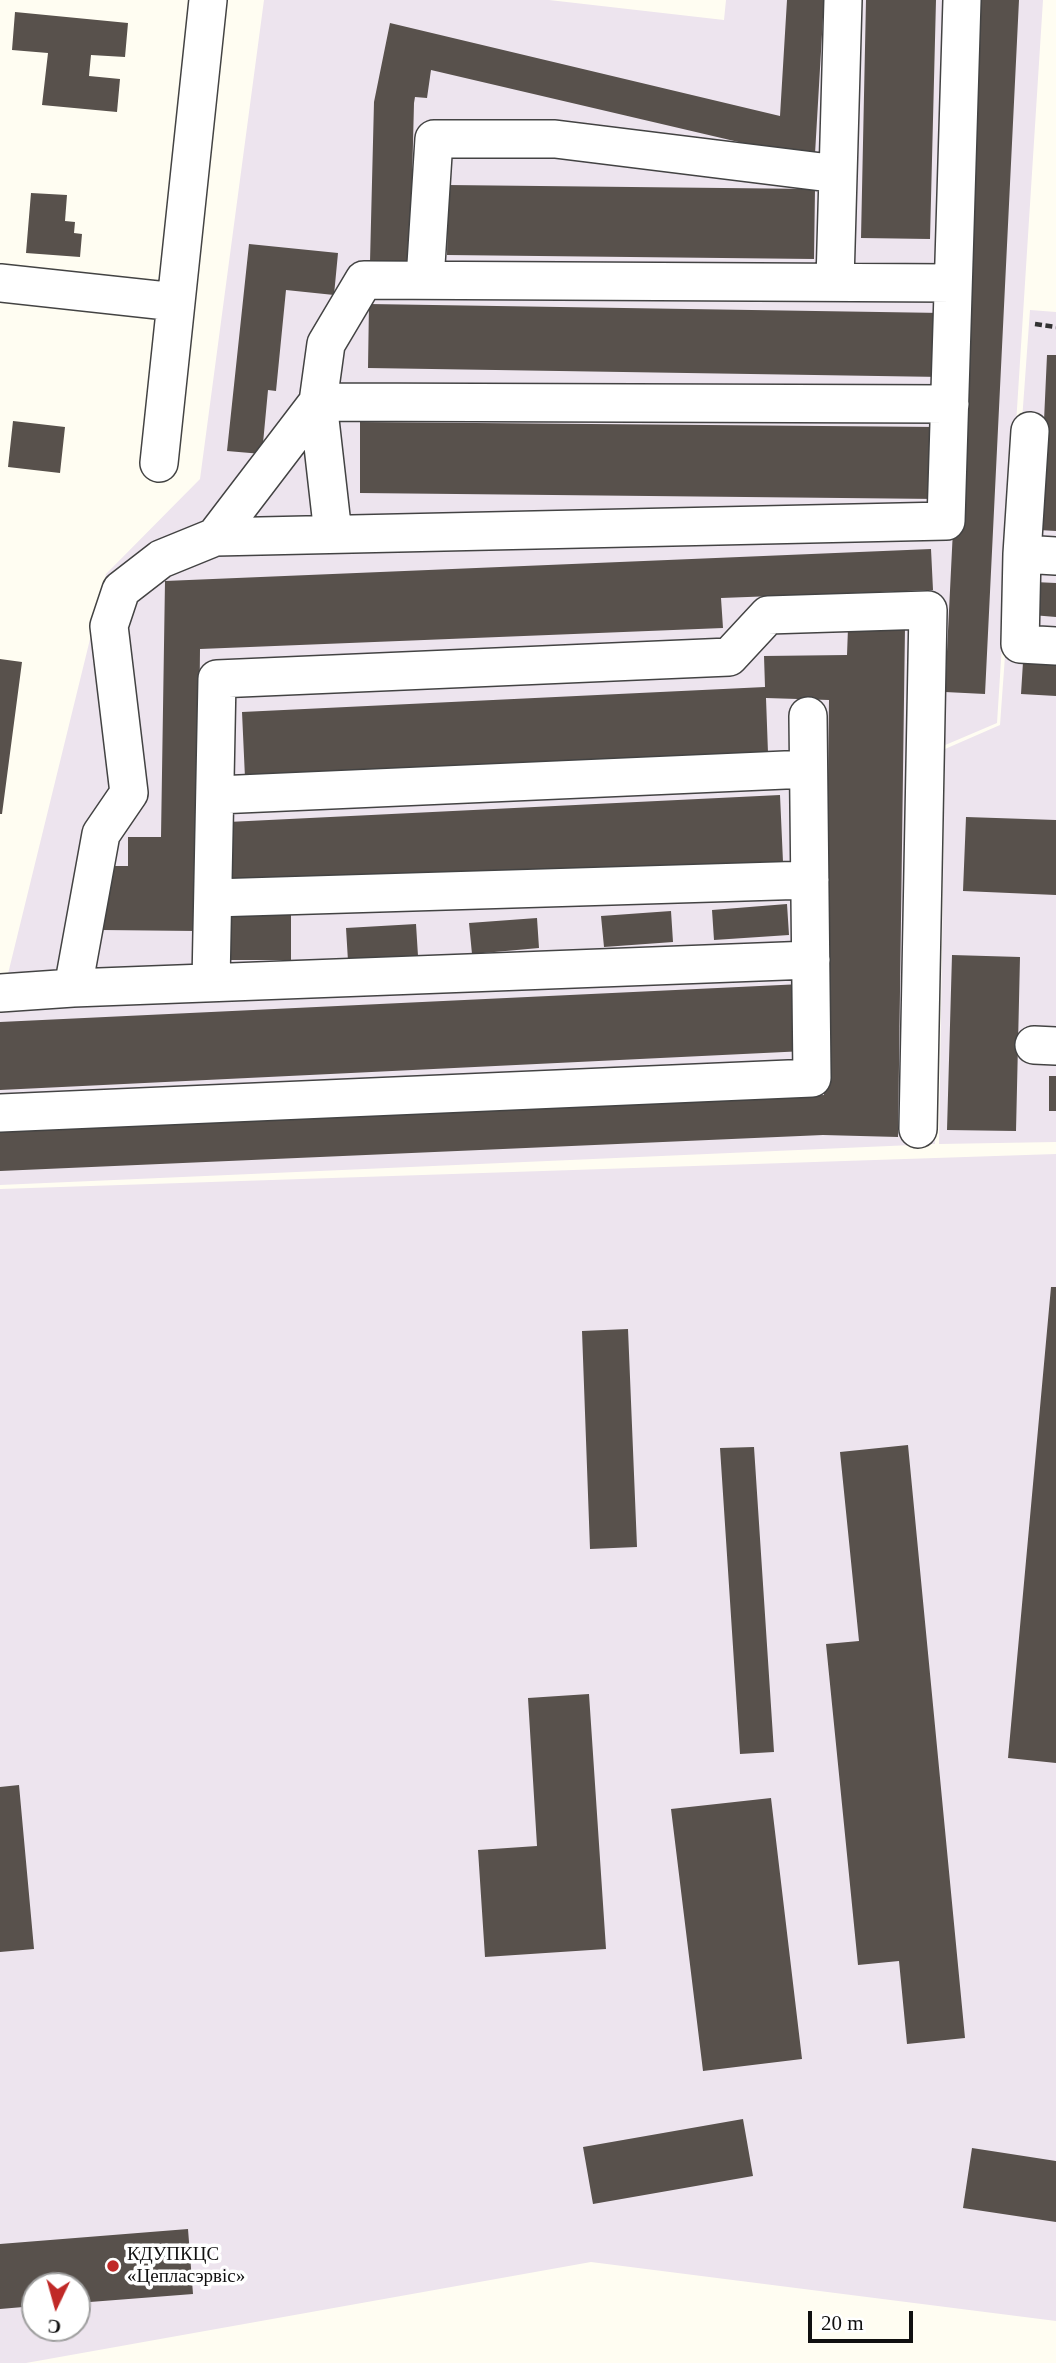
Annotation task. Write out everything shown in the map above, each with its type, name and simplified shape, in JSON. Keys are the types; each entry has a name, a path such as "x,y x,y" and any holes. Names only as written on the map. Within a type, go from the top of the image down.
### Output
{"street":[{"path":"159,463 208,0"},
{"path":"835,281 843,0"},
{"path":"73,988 101,834 129,793 109,626 121,590 162,559 215,537 946,521 962,0"},
{"path":"425,280 435,139 555,139 838,174"},
{"path":"333,534 318,402 326,344 364,280 835,281 953,284"},
{"path":"0,283 176,302"},
{"path":"318,402 950,404"},
{"path":"215,537 318,402"},
{"path":"1030,430 1039,555 1020,644 1056,646"},
{"path":"211,982 217,795 217,679 729,657 768,615 928,610 918,1129"},
{"path":"0,1113 812,1078 808,716"},
{"path":"217,795 808,769"},
{"path":"213,898 810,880"},
{"path":"0,993 211,982 811,960"}],"path":[{"path":"1035,324 1056,327"}],"shaded area":[{"path":"264,0 549,0 724,20 726,0 1043,0 997,723 943,746 935,1144 0,1185 0,987 5,986 106,574 200,479"},
{"path":"1030,310 1056,312 1056,1142 939,1144 945,749 1000,725"},
{"path":"1056,1154 1056,2321 591,2262 26,2363 0,2363 0,1189"}],"building":[{"path":"787,0 824,0 815,154 777,151 431,70 427,98 415,97 414,103 410,262 370,262 374,102 390,23 780,116"},
{"path":"866,0 936,0 930,239 861,238"},
{"path":"979,0 1019,0 985,694 945,692"},
{"path":"15,12 128,23 125,57 91,55 89,76 120,79 117,112 42,105 48,53 12,50"},
{"path":"448,185 815,189 814,259 447,255"},
{"path":"31,193 67,195 65,221 75,222 74,233 82,234 80,257 26,253"},
{"path":"249,244 338,253 334,295 286,290 276,391 268,390 262,454 227,451"},
{"path":"369,304 943,313 942,377 368,368"},
{"path":"1047,355 1056,355 1056,531 1039,530"},
{"path":"13,421 65,427 60,473 8,467"},
{"path":"360,422 938,427 938,499 360,493"},
{"path":"931,549 933,590 721,598 723,628 200,649 197,931 102,930 103,866 128,866 128,837 161,837 165,581"},
{"path":"1034,582 1056,583 1056,617 1032,615"},
{"path":"905,627 898,1137 823,1135 0,1171 0,1129 824,1095 829,700 766,698 768,753 245,778 242,712 765,687 764,656 847,655 848,628"},
{"path":"0,659 22,662 2,814 0,814"},
{"path":"1023,662 1056,664 1056,696 1021,694"},
{"path":"780,795 783,862 231,889 228,822"},
{"path":"966,817 1056,820 1056,895 963,891"},
{"path":"787,904 789,935 714,940 712,910"},
{"path":"671,911 673,942 604,947 601,916"},
{"path":"226,915 291,915 291,960 226,960"},
{"path":"537,918 539,948 472,954 469,923"},
{"path":"416,924 418,956 348,961 346,928"},
{"path":"952,955 1020,957 1016,1131 947,1130"},
{"path":"802,984 805,1051 0,1090 0,1022"},
{"path":"1049,1076 1056,1076 1056,1111 1049,1111"},
{"path":"1051,1287 1056,1287 1056,1763 1008,1758"},
{"path":"628,1329 637,1547 590,1549 582,1331"},
{"path":"908,1445 965,2038 907,2044 899,1961 858,1965 826,1644 859,1641 840,1452"},
{"path":"754,1447 774,1752 740,1754 720,1448"},
{"path":"589,1694 606,1949 485,1957 478,1850 537,1846 528,1698"},
{"path":"19,1785 34,1949 0,1952 0,1787"},
{"path":"771,1798 802,2059 703,2071 671,1809"},
{"path":"743,2119 753,2176 593,2204 583,2147"},
{"path":"972,2148 1056,2161 1056,2222 963,2208"},
{"path":"188,2229 193,2294 91,2302 91,2272 21,2272 21,2307 0,2309 0,2244"}],"place":[{"name":"КДУПКЦС «Цепласэрвіс»","path":"113,2266"}]}
